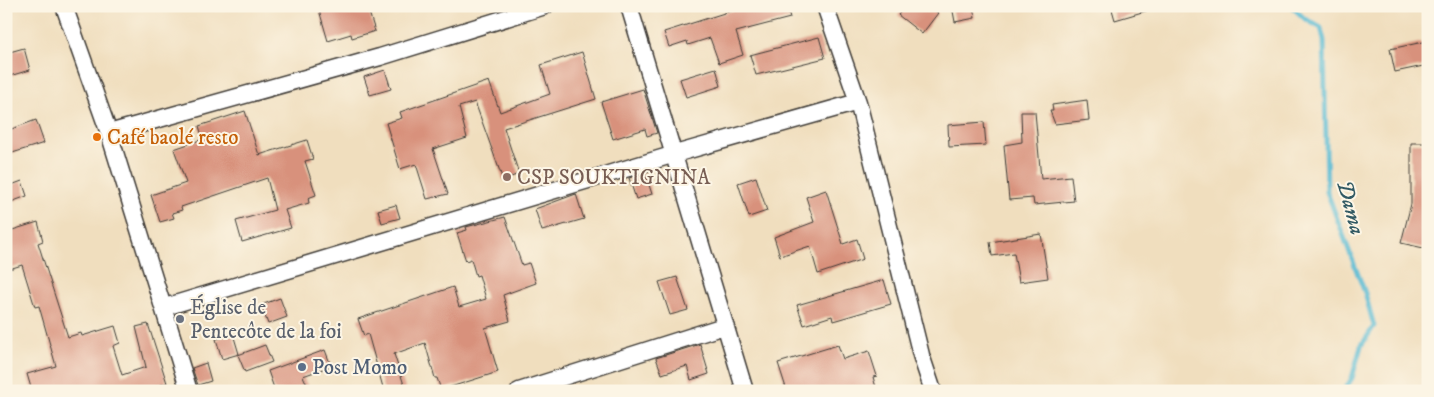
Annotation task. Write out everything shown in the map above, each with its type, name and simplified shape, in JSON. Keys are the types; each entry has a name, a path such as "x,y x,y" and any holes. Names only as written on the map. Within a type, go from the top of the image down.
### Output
{"street":[{"path":"64,6 109,133 165,307 189,391"},
{"path":"109,133 380,57 545,6"},
{"path":"629,6 745,391"},
{"path":"824,6 858,102 921,355 933,391"},
{"path":"165,307 675,154 858,102"},
{"path":"519,391 724,326"}],"building":[{"path":"332,6 367,6 375,31 352,38 351,34 328,41 319,10"},
{"path":"736,6 787,6 790,18 736,32 743,55 719,63 710,38 688,45 687,41 669,47 664,32 737,9"},
{"path":"905,6 930,6 938,13 922,34 898,15"},
{"path":"952,6 973,6 975,18 955,22"},
{"path":"1111,6 1149,6 1149,10 1115,20"},
{"path":"819,37 825,58 756,75 750,55"},
{"path":"1428,41 1428,65 1395,72 1390,49"},
{"path":"24,48 30,70 6,77 6,53"},
{"path":"582,52 596,99 504,128 519,174 503,180 475,102 459,107 467,138 433,149 448,194 427,199 416,164 400,169 386,123 402,118 400,112 489,81 500,112 550,94 541,65"},
{"path":"716,68 721,86 686,97 680,79"},
{"path":"385,70 391,89 370,95 364,77"},
{"path":"643,89 657,133 647,136 645,129 613,139 601,102"},
{"path":"1087,100 1089,120 1055,124 1050,111 1053,111 1052,105"},
{"path":"245,111 259,155 307,140 313,159 305,161 316,195 308,198 309,203 285,210 291,228 242,242 236,221 275,210 267,178 181,207 182,210 172,213 174,218 160,222 151,195 186,183 174,149 203,139 199,126"},
{"path":"1021,112 1035,112 1041,179 1071,176 1074,201 1034,205 1033,198 1009,200 1004,145 1022,142"},
{"path":"36,120 44,143 6,155 6,131"},
{"path":"984,122 986,145 949,147 948,125"},
{"path":"1411,143 1428,143 1428,249 1401,243 1411,204"},
{"path":"645,173 652,194 636,199 629,178"},
{"path":"756,177 767,211 749,217 738,183"},
{"path":"22,181 27,196 11,202 6,187"},
{"path":"826,190 843,244 857,239 863,259 818,274 810,246 780,256 774,237 814,222 806,197"},
{"path":"576,194 584,219 542,231 535,209"},
{"path":"396,205 400,218 382,223 378,210"},
{"path":"505,217 522,265 529,263 536,283 503,295 510,321 485,328 498,372 441,390 437,378 435,378 425,343 394,354 406,391 384,391 368,334 364,336 358,319 453,287 459,307 486,299 479,275 476,276 471,259 466,261 457,233 467,230 466,227"},
{"path":"38,222 43,241 38,243 68,337 81,333 82,336 115,326 120,343 113,346 122,375 146,367 136,327 148,324 167,383 151,388 152,391 32,391 27,374 56,366 39,306 35,307 22,265 6,270 6,232"},
{"path":"1041,234 1048,278 1019,282 1014,253 992,256 990,242"},
{"path":"677,277 688,310 670,315 659,282"},
{"path":"884,280 891,304 833,321 832,316 804,325 797,305"},
{"path":"280,298 287,317 268,324 261,305"},
{"path":"233,334 239,354 222,359 216,339"},
{"path":"700,344 709,374 691,380 687,366 662,374 656,358"},
{"path":"265,345 272,362 245,372 238,355"},
{"path":"838,345 843,359 869,351 877,376 873,377 877,391 857,391 855,386 839,391 787,391 778,363"},
{"path":"325,350 331,366 303,376 310,391 275,391 268,371"},
{"path":"206,363 211,381 198,385 192,368"}],"waterway":[{"name":"Dama","path":"1291,6 1304,18 1321,28 1324,40 1327,192 1365,293 1374,326 1361,346 1352,378 1344,391"}],"place":[{"name":"Café baolé resto","path":"97,137"},
{"name":"CSP SOUKTIGNINA","path":"507,177"},
{"name":"Église de Pentecôte de la foi","path":"180,319"},
{"name":"Post Momo","path":"302,367"}]}
